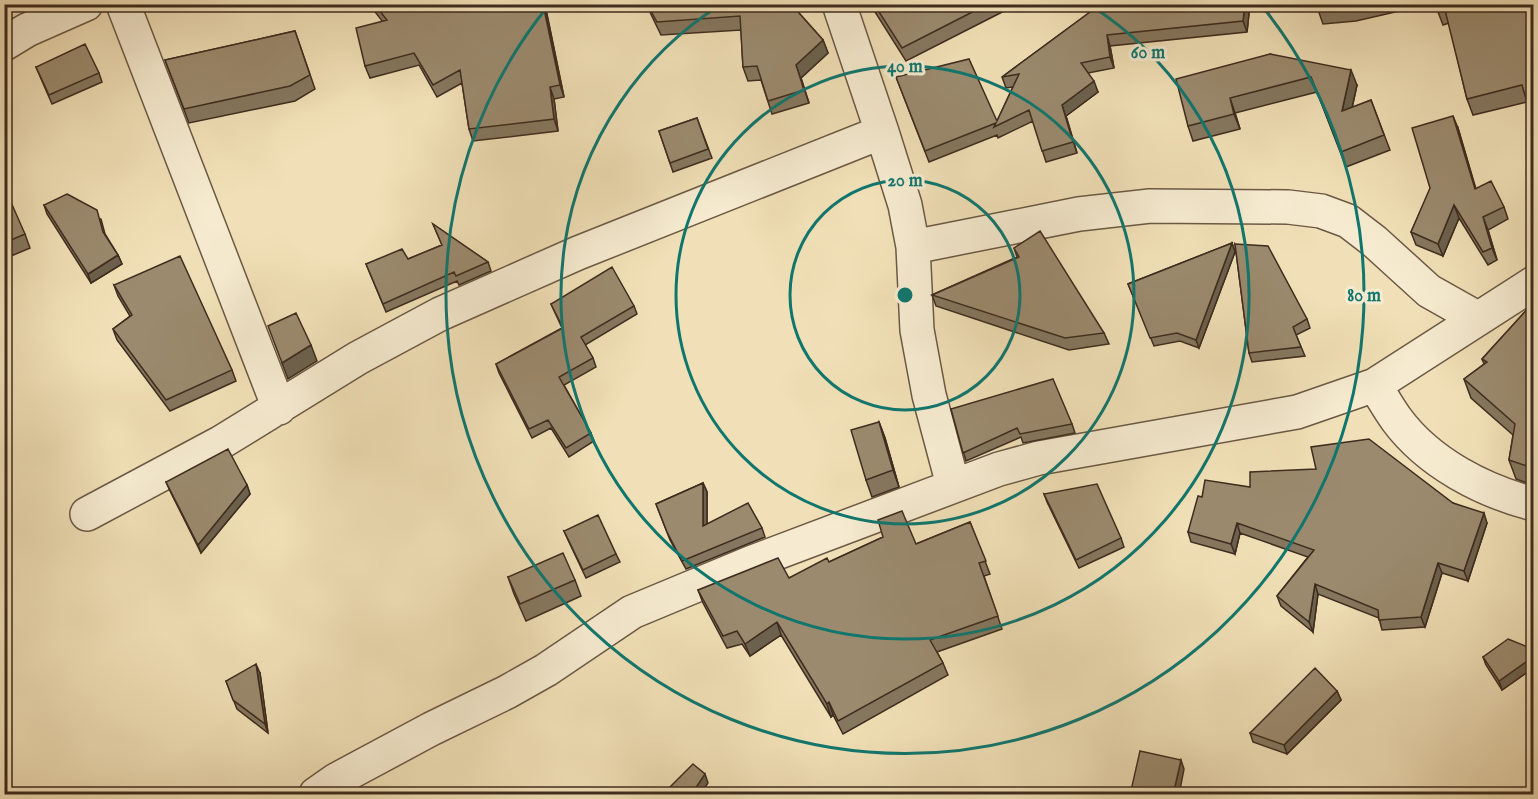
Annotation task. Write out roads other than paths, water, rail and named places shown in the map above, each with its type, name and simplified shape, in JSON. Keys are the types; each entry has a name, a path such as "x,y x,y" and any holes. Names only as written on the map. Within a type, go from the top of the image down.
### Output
{"street":[{"path":"4,44 27,30 86,4"},
{"path":"123,4 279,408"},
{"path":"838,4 905,205 912,247 917,330 929,395 953,485"},
{"path":"87,513 220,442 358,358 440,314 588,249 882,132"},
{"path":"912,247 1079,214 1150,206 1288,207 1321,211 1348,221 1374,241 1429,291 1477,318"},
{"path":"316,795 336,780 517,686 632,612 750,563 953,485 1040,458 1297,412 1375,385 1533,284"},
{"path":"1375,385 1398,422 1426,450 1465,478 1517,500 1533,504"}]}
